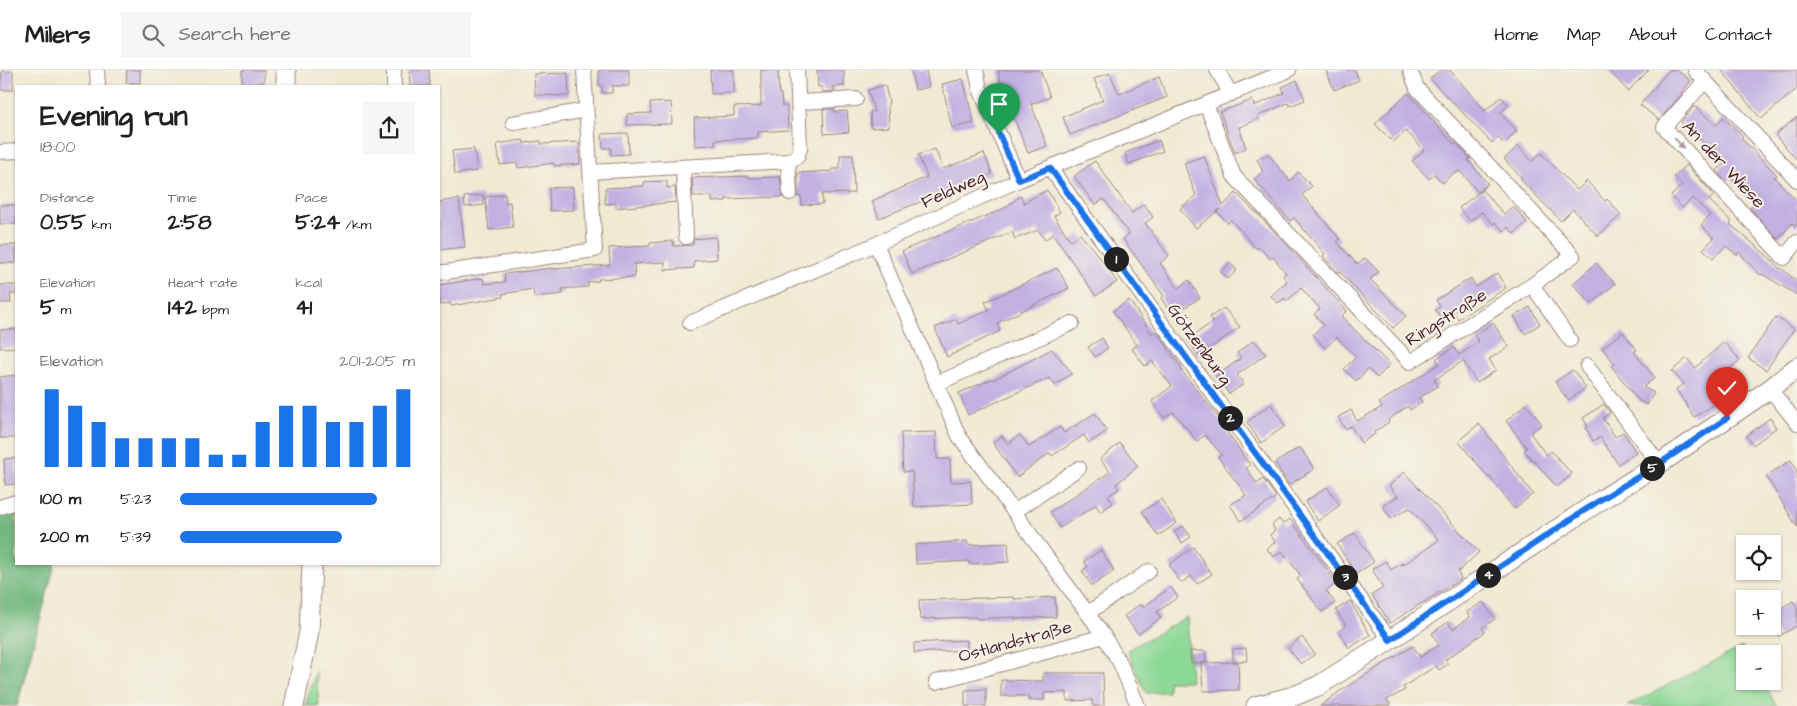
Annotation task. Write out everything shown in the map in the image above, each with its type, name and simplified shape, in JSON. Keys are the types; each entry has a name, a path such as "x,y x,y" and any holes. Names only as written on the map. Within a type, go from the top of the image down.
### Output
{"street":[{"path":"97,70 98,85"},
{"path":"286,70 286,85"},
{"path":"394,70 394,85"},
{"path":"440,273 595,250 584,70"},
{"path":"590,172 788,161 797,157 800,148 797,70"},
{"path":"976,70 980,89 1019,180"},
{"path":"1218,70 1231,94"},
{"name":"Feldweg","path":"690,323 876,244 1019,180 1288,70"},
{"name":"Ringstraße","path":"1206,104 1234,176 1410,362 1532,285 1573,256 1417,88 1410,70"},
{"path":"1695,70 1797,180"},
{"name":"An der Wiese","path":"1706,81 1664,127 1784,258 1797,242"},
{"path":"799,102 856,99"},
{"path":"513,123 586,110"},
{"path":"0,152 15,151"},
{"path":"788,161 790,193"},
{"path":"683,167 686,237"},
{"name":"Götzenburg","path":"1050,168 1390,640"},
{"name":"Ostlandstraße","path":"876,244 959,436 1104,636 1120,663 1138,706"},
{"path":"1532,285 1570,340"},
{"path":"936,384 1072,323"},
{"path":"1587,366 1659,464"},
{"path":"1256,706 1294,696 1318,686 1600,500 1659,464 1770,389 1797,368"},
{"path":"1770,389 1797,423"},
{"path":"1014,512 1079,468"},
{"path":"0,507 15,502"},
{"path":"294,706 309,632 312,565"},
{"name":"Ostlandstraße","path":"1088,614 1148,570"},
{"name":"Ostlandstraße","path":"936,682 1104,636"}],"green space":[{"path":"15,505 15,565 55,565 17,706 0,706 0,509"},
{"path":"1187,617 1191,681 1168,681 1168,692 1146,693 1127,650"},
{"path":"1736,650 1736,690 1767,690 1777,706 1627,706"},
{"path":"316,671 319,706 305,706"}],"building":[{"path":"127,70 140,70 140,83 126,83"},
{"path":"242,70 264,70 264,83 242,85"},
{"path":"409,70 429,70 430,85 410,85"},
{"path":"599,70 629,70 629,86 612,86 612,93 602,93 602,86 599,86"},
{"path":"710,70 734,70 734,93 711,94"},
{"path":"761,70 778,70 779,94 781,94 782,106 787,106 788,130 758,132 758,138 715,140 716,145 695,146 694,118 734,116 734,107 761,106"},
{"path":"817,70 844,70 844,86 833,87 834,91 822,92 822,87 818,87"},
{"path":"911,70 926,70 929,87 915,90"},
{"path":"998,70 1040,70 1050,97 1031,104 1047,146 1028,153 1001,85"},
{"path":"1326,70 1355,70 1359,80 1334,90"},
{"path":"1440,70 1450,70 1485,111 1501,97 1509,105 1500,113 1517,131 1504,144 1498,137 1492,143 1430,79"},
{"path":"1608,70 1649,70 1628,91"},
{"path":"1669,70 1677,70 1691,81 1659,120 1640,105"},
{"path":"1721,70 1797,70 1797,89 1761,119"},
{"path":"2,71 13,71 13,90 0,90"},
{"path":"568,73 569,96 535,95 534,74"},
{"path":"1110,73 1119,94 1159,77 1167,97 1070,135 1063,117 1103,100 1094,79"},
{"path":"963,79 974,123 952,128 942,84"},
{"path":"1297,80 1305,100 1290,106 1288,103 1258,116 1259,119 1239,127 1246,148 1235,153 1220,112 1252,100 1254,106 1284,93 1282,87"},
{"path":"885,85 889,102 889,127 871,128 870,112 874,111 868,90"},
{"path":"1408,93 1454,144 1456,143 1470,158 1468,160 1488,184 1478,192 1460,171 1451,175 1443,183 1434,174 1429,179 1412,161 1424,150 1406,131 1393,142 1375,124"},
{"path":"671,102 672,124 627,125 627,114 651,113 650,103"},
{"path":"1694,106 1716,125 1723,117 1743,136 1741,138 1777,175 1774,177 1797,201 1797,227 1792,223 1778,239 1750,208 1755,203 1730,177 1726,181 1716,171 1726,163 1681,122"},
{"path":"823,109 834,109 834,112 847,111 849,132 824,134"},
{"path":"1797,117 1797,160 1775,135"},
{"path":"628,133 629,154 611,155 611,148 603,148 602,134"},
{"path":"523,140 524,143 541,141 541,144 579,142 580,164 554,166 554,163 518,168 517,163 500,165 497,144"},
{"path":"1159,140 1163,151 1129,164 1125,153"},
{"path":"1518,146 1532,161 1541,153 1577,190 1587,181 1621,215 1598,236 1573,209 1561,221 1521,180 1522,178 1504,159"},
{"path":"474,149 477,171 455,174 452,151"},
{"path":"935,149 943,169 984,153 992,174 879,218 872,201 927,177 918,155"},
{"path":"1268,154 1290,181 1298,172 1312,186 1302,195 1340,239 1337,242 1357,264 1365,258 1379,272 1370,279 1406,316 1393,328 1339,271 1337,272 1323,256 1325,254 1294,218 1290,221 1254,179 1263,172 1257,159"},
{"path":"840,155 853,155 854,193 822,194 823,204 802,205 801,196 798,197 798,173 840,169"},
{"path":"1204,156 1223,206 1236,193 1276,233 1347,311 1341,316 1390,365 1377,378 1368,369 1356,381 1344,369 1356,357 1337,337 1325,348 1313,334 1324,325 1314,314 1320,309 1301,288 1287,301 1285,298 1277,303 1271,296 1287,281 1283,276 1286,273 1273,257 1270,259 1259,247 1257,249 1231,220 1228,223 1217,212 1220,209 1196,228 1180,209 1196,196 1184,163"},
{"path":"1095,161 1132,213 1144,204 1153,217 1145,223 1169,256 1160,263 1178,288 1189,280 1200,298 1172,315 1161,298 1164,296 1123,239 1129,234 1104,199 1095,205 1074,176"},
{"path":"1687,165 1714,195 1709,200 1732,222 1730,224 1780,269 1797,281 1797,295 1762,274 1760,275 1739,252 1737,255 1726,246 1713,258 1703,249 1714,238 1701,225 1710,215 1693,198 1682,208 1671,196 1682,185 1674,177"},
{"path":"749,176 749,178 780,177 783,197 726,199 726,201 712,202 712,196 693,196 692,178"},
{"path":"667,181 667,188 675,187 676,202 616,208 616,203 605,204 605,188 644,186 644,182"},
{"path":"573,187 574,210 550,211 549,188"},
{"path":"1047,190 1060,212 1054,216 1071,241 1080,234 1117,282 1096,296 1053,234 1045,240 1038,230 1015,239 1012,232 912,274 902,251 1003,209 1021,196 1024,203"},
{"path":"1482,190 1504,214 1513,206 1527,222 1514,234 1508,227 1504,231 1495,222 1493,224 1482,212 1470,221 1459,208"},
{"path":"505,194 506,203 510,202 513,227 489,230 485,197"},
{"path":"483,195 484,205 465,207 464,197"},
{"path":"459,199 465,247 440,250 440,202"},
{"path":"0,205 15,205 15,224 0,224"},
{"path":"716,237 717,259 694,261 694,268 665,270 665,262 634,264 635,277 598,279 599,281 588,282 588,287 562,289 563,294 534,297 533,289 502,294 503,297 451,306 450,303 440,305 440,285 483,278 484,284 505,282 504,274 552,268 610,265 609,248 650,246 650,243 673,241 674,246 693,245 694,239"},
{"path":"0,245 15,245 15,263 0,263"},
{"path":"1230,263 1237,270 1228,279 1221,272"},
{"path":"1596,263 1615,284 1591,304 1573,284"},
{"path":"1057,268 1069,288 997,323 1000,331 947,357 935,328 956,319 958,324 989,310 985,302"},
{"path":"1497,273 1506,288 1458,319 1455,314 1443,321 1435,310 1440,307 1436,300 1471,278 1476,287"},
{"path":"0,285 15,285 15,294 10,294 11,303 0,303"},
{"path":"1129,300 1152,334 1156,331 1182,368 1181,370 1229,431 1227,432 1250,465 1246,467 1257,484 1263,479 1275,495 1275,498 1241,521 1230,505 1246,495 1218,457 1222,455 1205,435 1197,441 1173,412 1164,418 1152,401 1172,386 1152,361 1145,366 1132,349 1137,345 1113,311"},
{"path":"1530,307 1540,324 1525,334 1514,316"},
{"path":"1224,308 1240,327 1199,356 1188,339 1213,322 1210,317"},
{"path":"1776,317 1794,329 1766,370 1748,358"},
{"path":"1493,323 1509,347 1489,359 1496,370 1477,383 1463,361 1434,380 1438,386 1419,398 1422,402 1410,410 1408,406 1388,420 1389,422 1374,432 1375,434 1361,443 1351,426 1345,429 1338,417 1351,410 1357,421 1382,407 1379,403 1439,364 1436,359 1454,347 1459,355 1479,342 1474,335"},
{"path":"15,329 15,347 0,348 0,330"},
{"path":"1623,332 1637,350 1634,352 1655,378 1643,387 1654,393 1647,405 1639,401 1612,367 1615,364 1602,348"},
{"path":"1102,338 1108,348 1095,357 1088,347"},
{"path":"1254,340 1266,354 1237,375 1244,384 1229,394 1216,376 1241,358 1237,353"},
{"path":"1724,342 1740,360 1728,370 1740,381 1720,401 1694,417 1676,389 1684,384 1672,371 1687,358 1695,368"},
{"path":"1052,349 1072,373 1055,385 1049,378 968,415 959,393 993,380"},
{"path":"1573,370 1586,388 1568,400 1555,382"},
{"path":"15,375 15,438 0,438 0,377"},
{"path":"1271,404 1285,426 1261,443 1247,422"},
{"path":"1526,404 1542,424 1530,433 1546,455 1551,451 1572,474 1557,487 1524,450 1527,448 1506,421"},
{"path":"1604,404 1610,413 1603,418 1615,437 1623,432 1636,452 1618,464 1600,437 1593,441 1583,418"},
{"path":"1095,413 1107,431 1089,443 1084,435 1052,456 1050,453 1017,477 993,443 1002,436 1008,444 1020,435 1029,447 1060,427 1064,433"},
{"path":"1770,418 1776,428 1753,445 1746,436"},
{"path":"1479,424 1533,494 1514,509 1490,477 1458,441"},
{"path":"936,432 937,459 950,459 951,482 971,481 972,504 914,507 912,471 903,472 901,433"},
{"path":"1120,443 1138,466 1116,484 1119,489 1108,496 1113,503 1100,512 1096,505 1060,528 1050,512 1110,472 1100,459"},
{"path":"1300,447 1314,469 1289,485 1275,463"},
{"path":"15,458 15,484 5,485 4,459"},
{"path":"1791,460 1797,470 1797,527 1766,476"},
{"path":"1404,472 1479,552 1458,572 1461,579 1390,623 1372,595 1383,588 1372,569 1386,561 1391,570 1402,563 1403,565 1439,540 1409,508 1391,519 1383,506 1398,496 1389,486"},
{"path":"1327,487 1340,505 1318,521 1305,502"},
{"path":"1161,499 1177,523 1158,536 1142,512"},
{"path":"1279,519 1283,524 1290,519 1337,583 1326,591 1335,603 1322,612 1297,579 1301,576 1282,551 1274,557 1267,549 1275,542 1270,535 1275,530 1272,525"},
{"path":"1183,526 1191,537 1182,543 1174,532"},
{"path":"1355,533 1374,562 1356,574 1337,544"},
{"path":"967,541 968,545 1008,543 1009,562 969,564 969,561 916,564 915,545"},
{"path":"1193,547 1212,574 1197,584 1191,576 1181,583 1169,565"},
{"path":"1101,550 1114,571 1092,586 1082,571 1088,567 1084,561"},
{"path":"1171,587 1178,597 1157,612 1161,618 1138,634 1124,616 1140,604 1143,607"},
{"path":"1014,597 1014,599 1055,597 1056,617 920,619 919,600"},
{"path":"1350,601 1370,635 1349,648 1339,631 1346,626 1336,610"},
{"path":"1793,601 1797,607 1797,626 1781,635 1781,608"},
{"path":"1483,602 1495,619 1482,628 1485,632 1445,660 1448,664 1439,670 1436,666 1403,687 1405,690 1387,700 1391,706 1320,706 1343,689 1413,646 1420,657 1439,645 1432,633 1448,622 1453,629 1470,617 1467,612"},
{"path":"1302,637 1315,654 1301,664 1288,648"},
{"path":"967,640 967,650 914,653 914,643"},
{"path":"1246,648 1247,661 1233,661 1233,649"},
{"path":"1190,651 1205,651 1206,663 1191,663"},
{"path":"1238,662 1239,690 1203,691 1201,663"},
{"path":"1043,673 1103,673 1104,706 1093,706 1092,700 1067,701 1067,692 1044,693 1044,700 1028,700 1028,696 1001,696 1001,680 1043,681"},
{"path":"986,689 986,706 965,706 965,690"}],"route":[{"path":"999,134 1019,180 1050,168 1390,640 1727,418"}]}
